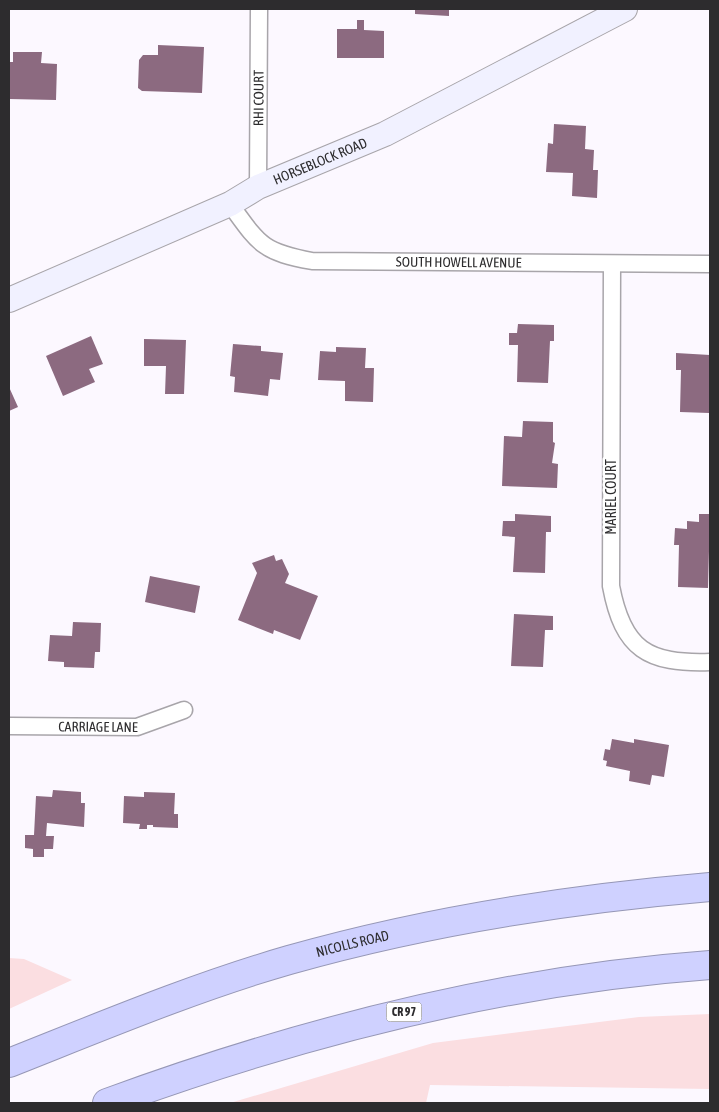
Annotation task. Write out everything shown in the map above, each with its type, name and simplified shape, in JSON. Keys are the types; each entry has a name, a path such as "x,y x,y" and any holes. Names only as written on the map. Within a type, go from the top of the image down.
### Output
{"highway":[{"name":"NICOLLS ROAD","path":"9,1063 215,985 288,960 356,943 514,910 580,900 710,886"},
{"name":"CR 97","path":"107,1103 251,1054 402,1013 553,983 710,965"}],"street":[{"name":"RHI COURT","path":"258,187 259,9"},
{"name":"HORSEBLOCK ROAD","path":"9,300 230,204 258,187 385,134 625,9"},
{"name":"SOUTH HOWELL AVENUE","path":"230,204 256,241 283,256 312,261 710,264"},
{"name":"MARIEL COURT","path":"612,264 611,586 616,614 638,648 656,658 679,663 710,662"},
{"name":"CARRIAGE LANE","path":"9,726 137,727 184,710"}],"shaded area":[{"path":"9,958 24,959 72,980 9,1009"},
{"path":"710,1014 710,1089 430,1085 426,1103 230,1103 433,1043 639,1017"}],"building":[{"path":"415,9 449,9 449,16 415,14"},
{"path":"357,20 364,20 364,30 384,31 384,58 337,58 337,29 357,29"},
{"path":"158,45 204,47 202,93 142,91 138,88 139,60 143,55 158,55"},
{"path":"13,52 42,52 41,63 57,64 56,100 9,99 9,62 13,62"},
{"path":"554,124 586,126 585,149 594,150 593,170 598,170 597,198 572,196 573,173 546,172 548,143 553,144"},
{"path":"518,324 554,325 554,341 550,341 548,383 517,382 518,345 509,345 509,333 517,333"},
{"path":"91,336 103,364 89,369 95,382 63,396 46,356"},
{"path":"144,339 186,340 184,394 165,394 166,366 144,366"},
{"path":"233,344 261,346 261,351 283,353 280,380 270,379 268,396 234,392 235,377 230,376"},
{"path":"336,347 366,348 365,368 374,368 373,402 345,401 345,381 318,380 320,351 336,352"},
{"path":"676,353 710,355 709,413 680,412 681,370 676,370"},
{"path":"9,387 18,407 9,411"},
{"path":"523,421 553,422 553,442 555,443 552,463 558,464 557,488 502,486 504,436 522,437"},
{"path":"515,514 551,516 551,532 546,532 545,573 513,572 515,537 502,536 503,521 515,521"},
{"path":"699,514 710,514 708,588 678,587 679,545 674,545 675,528 687,529 687,521 699,522"},
{"path":"274,555 276,561 282,559 289,574 285,583 318,596 300,640 274,630 273,634 238,620 257,573 252,563"},
{"path":"150,576 200,586 195,613 145,602"},
{"path":"514,614 553,616 553,630 545,630 543,667 511,666"},
{"path":"73,622 101,623 100,652 95,652 94,668 64,667 64,662 48,661 50,635 72,636"},
{"path":"612,739 634,743 634,739 669,745 664,777 652,775 650,785 629,781 630,771 606,766 607,761 603,760 605,749 610,750"},
{"path":"53,790 81,792 81,803 85,803 84,827 47,823 46,836 54,836 53,849 44,849 44,857 33,857 33,849 25,848 25,835 34,835 36,796 52,797"},
{"path":"144,792 175,793 174,814 178,814 178,828 147,825 147,829 139,829 140,824 123,823 124,796 144,797"}]}
